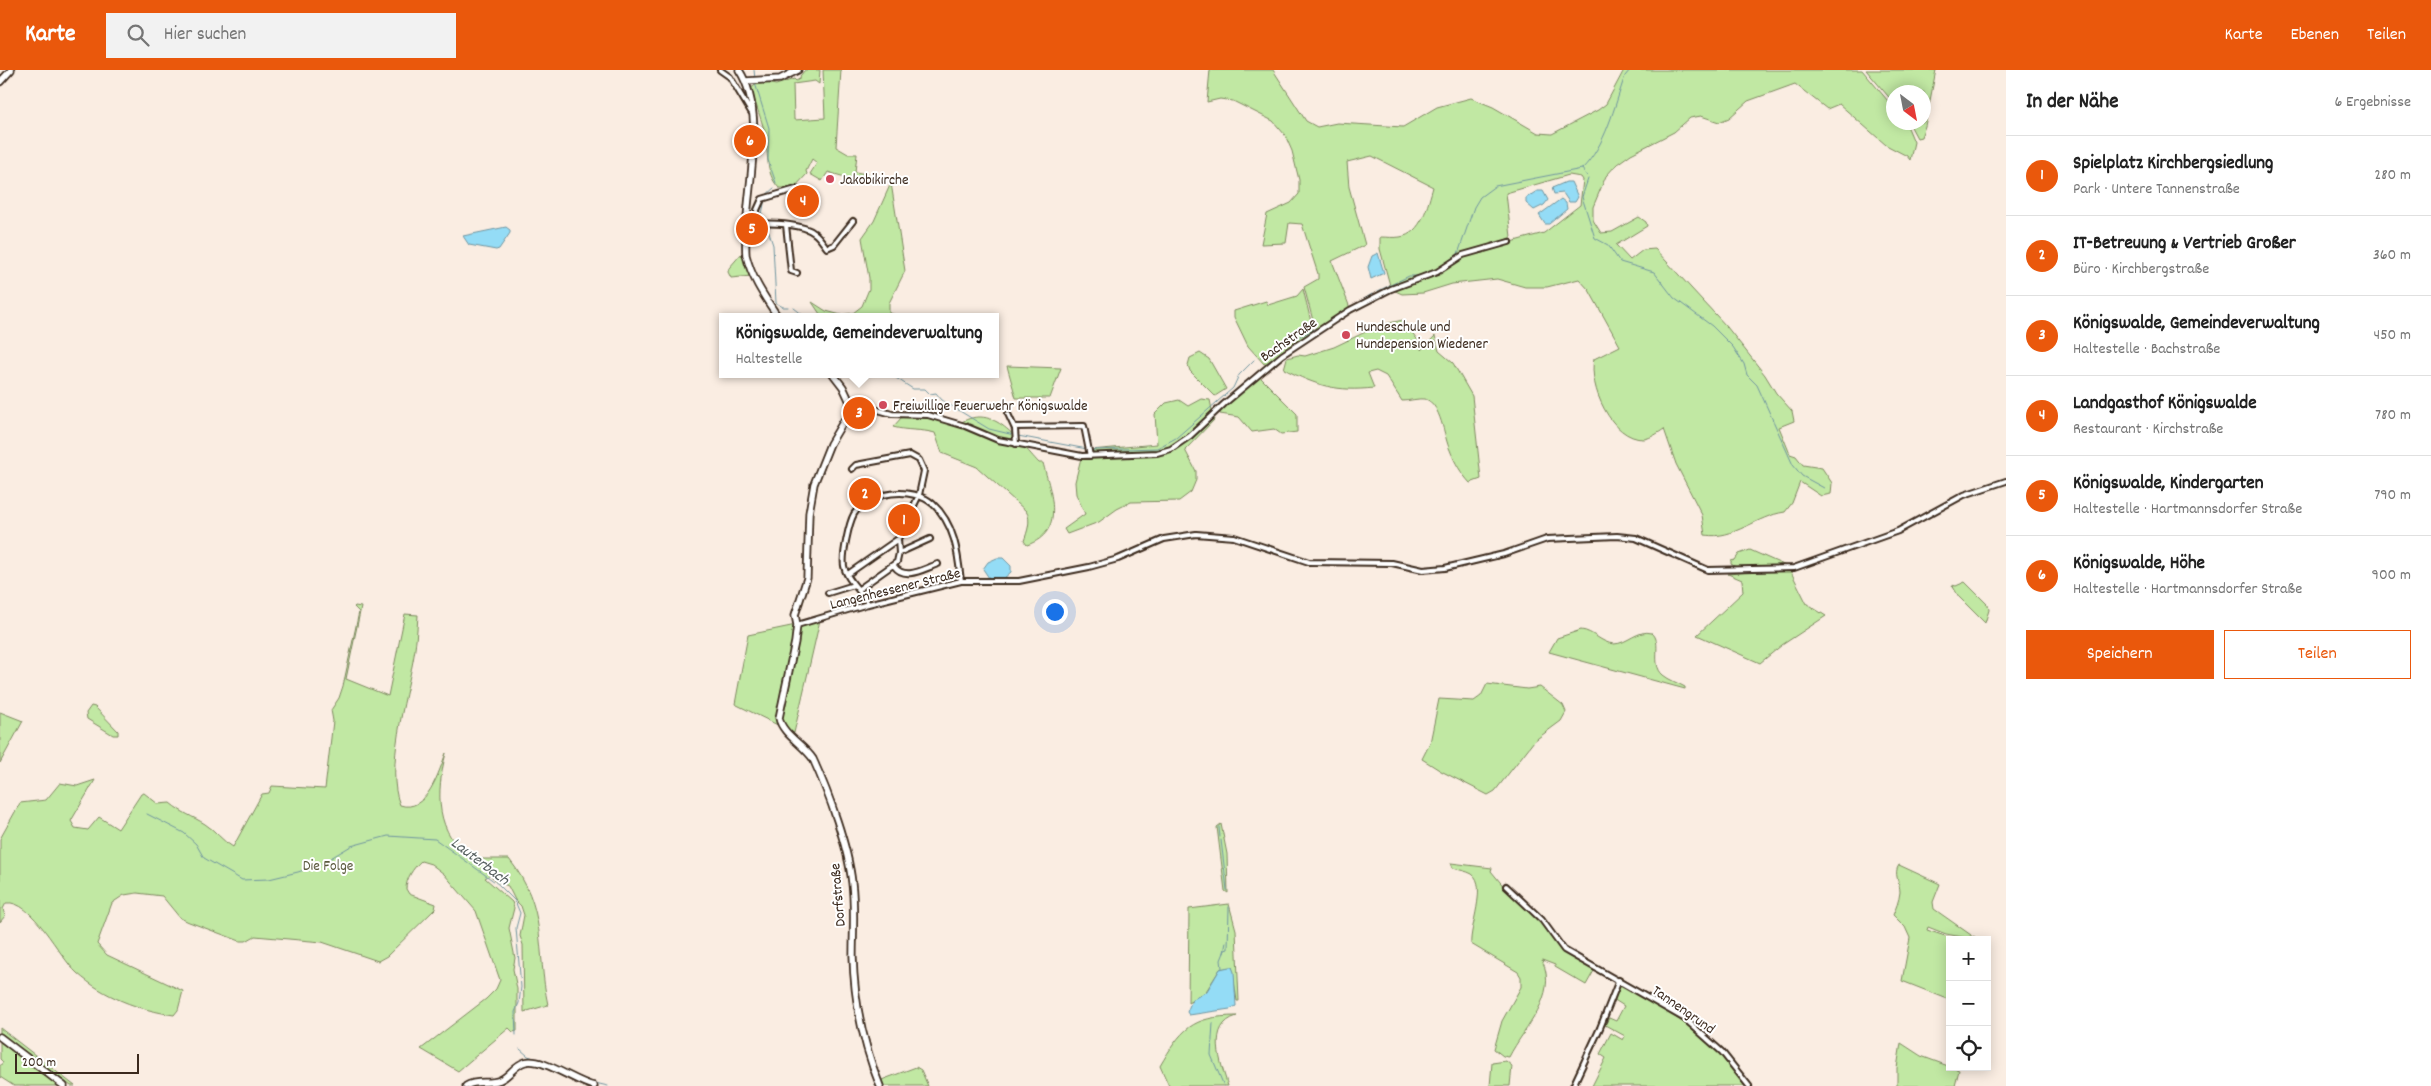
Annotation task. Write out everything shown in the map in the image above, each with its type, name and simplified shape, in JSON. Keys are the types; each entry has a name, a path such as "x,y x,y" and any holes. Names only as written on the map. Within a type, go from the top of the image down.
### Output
{"street":[{"path":"0,82 11,70"},
{"path":"720,70 730,77 754,116"},
{"path":"739,70 749,80 754,116 746,250 751,272 758,288 775,313"},
{"path":"749,80 780,79 798,70"},
{"path":"758,224 758,205 766,198 796,189"},
{"path":"748,223 786,225 811,230 827,248 834,244 853,221"},
{"path":"786,225 791,271 797,273"},
{"name":"Bachstraße","path":"850,402 892,414 928,415 1016,444 1089,454 1157,453 1171,449 1190,436 1282,355 1350,310 1391,289 1437,272 1463,255 1510,242"},
{"path":"797,625 795,615 807,578 808,513 814,484 830,444 846,417 850,402 844,387 836,378"},
{"path":"1008,414 1014,427 1016,444"},
{"path":"1014,427 1084,426 1089,454"},
{"path":"848,574 898,539 919,495 924,470 921,463 912,456 856,465 852,469"},
{"name":"Langenhessener Straße","path":"797,625 868,604 961,581 999,582 1026,580 1099,565 1164,539 1207,534 1234,537 1309,562 1392,563 1423,570 1445,568 1504,554 1547,539 1617,536 1642,540 1708,570 1794,568 1898,531 1964,495 2006,481"},
{"path":"868,604 844,567 850,522 855,513 866,504 893,493 908,492 919,495 934,505 950,529 958,552 961,581"},
{"path":"859,589 894,566 900,553 898,539"},
{"path":"900,553 930,539"},
{"path":"894,566 900,573 907,574 938,564"},
{"path":"828,594 854,585"},
{"name":"Dorfstraße","path":"797,625 779,718 783,729 804,746 813,759 847,855 852,882 853,958 858,1009 865,1046 880,1086"},
{"name":"Tannengrund","path":"1506,886 1542,920 1564,950 1619,980 1694,1026 1722,1052 1749,1086"},
{"path":"1573,1086 1600,1028 1619,980"},
{"path":"0,1038 64,1086"},
{"path":"466,1086 476,1082 500,1080 516,1067 531,1061 594,1086"}],"green space":[{"path":"805,70 820,70 819,84 815,81 793,84 794,120 825,118 823,70 841,70 836,147 848,154 857,154 855,172 879,176 855,180 828,172 822,181 810,174 817,163 812,159 806,171 807,174 794,188 779,188 774,182 769,169 765,133 751,88 760,82 776,85 794,79 796,81 801,78 800,76"},
{"path":"1210,70 1273,70 1306,121 1317,127 1337,123 1403,127 1437,107 1471,98 1493,107 1538,133 1552,134 1606,104 1624,70 1862,70 1886,99 1886,130 1909,130 1914,142 1910,160 1907,156 1886,145 1839,104 1827,109 1795,84 1748,101 1729,118 1719,122 1701,116 1690,118 1674,132 1631,154 1617,164 1606,176 1593,207 1593,220 1601,233 1612,232 1639,217 1646,222 1647,226 1616,245 1630,260 1643,250 1655,249 1727,327 1765,375 1776,393 1792,411 1794,421 1779,427 1790,454 1796,456 1803,465 1822,468 1832,483 1831,494 1821,496 1800,482 1792,503 1785,512 1774,514 1726,534 1716,536 1705,535 1702,515 1676,464 1664,429 1644,439 1632,437 1621,431 1604,409 1595,383 1594,359 1620,346 1589,290 1579,279 1547,287 1525,287 1497,279 1452,284 1423,293 1402,294 1391,289 1380,249 1380,237 1400,237 1408,235 1414,230 1423,217 1433,187 1372,156 1347,162 1349,187 1365,245 1332,261 1350,308 1316,332 1304,287 1318,279 1318,274 1302,224 1289,223 1286,243 1261,244 1267,214 1291,203 1299,194 1299,180 1292,151 1285,135 1273,121 1233,101 1220,99 1207,102","holes":["1569,175 1581,177 1583,180 1580,205 1544,233 1463,255 1464,253 1499,243 1511,237 1506,193"]},
{"path":"1866,70 1936,70 1931,95 1931,85 1886,85 1886,94"},
{"path":"1913,130 1924,130 1921,137 1917,138"},
{"path":"891,183 905,271 889,303 889,313 853,313 862,306 869,289 862,238 874,221"},
{"path":"742,253 751,276 731,278 728,272 729,268"},
{"path":"1303,289 1314,334 1264,364 1248,346 1234,317 1234,311 1266,301 1268,305 1297,296"},
{"path":"812,302 826,311 834,313 819,313"},
{"path":"1403,320 1422,346 1421,350 1435,336 1439,351 1453,363 1472,396 1481,479 1470,483 1461,472 1448,445 1435,407 1425,399 1402,401 1386,376 1376,371 1368,373 1374,388 1349,389 1317,384 1284,369 1287,358 1298,355 1305,356 1334,347 1380,325"},
{"path":"1200,353 1209,359 1226,389 1215,396 1190,371 1188,365 1190,358"},
{"path":"1007,366 1061,368 1050,398 1016,398"},
{"path":"1258,375 1297,414 1297,432 1281,434 1274,429 1252,432 1239,417 1220,414 1220,407"},
{"path":"1201,399 1210,400 1214,420 1185,450 1196,471 1196,480 1191,492 1179,501 1131,502 1099,522 1067,534 1064,529 1085,514 1076,494 1075,482 1081,458 1091,450 1157,444 1155,414 1166,403 1179,400 1188,406"},
{"path":"923,412 937,418 960,423 972,418 984,417 994,421 1014,435 1039,463 1043,463 1053,510 1047,531 1039,539 1027,545 1024,541 1029,522 1026,511 977,467 942,453 935,433 893,427 902,417"},
{"path":"1750,550 1786,566 1736,567 1731,564 1731,561 1735,560 1739,554"},
{"path":"1761,571 1791,572 1807,604 1826,616 1782,645 1760,663 1697,635 1743,592 1742,580 1728,574"},
{"path":"1965,582 1988,605 1989,610 1985,623 1959,597 1952,585 1956,586"},
{"name":"Die Folge","path":"355,606 361,607 346,679 388,696 405,614 418,615 414,655 398,734 396,754 396,790 400,805 409,806 418,803 425,797 431,789 446,753 440,797 441,811 451,837 460,849 473,859 509,859 530,895 539,929 544,985 548,1005 524,1012 523,945 520,936 524,915 521,906 515,900 508,886 496,881 490,875 485,878 512,902 514,908 509,928 515,958 513,969 517,989 517,1031 513,1032 509,1028 458,1071 421,1049 486,999 496,989 500,980 476,911 444,874 431,864 421,861 418,864 409,878 406,889 409,894 436,904 435,909 387,956 378,961 322,942 255,936 246,941 240,941 180,918 162,896 137,893 124,895 112,903 97,944 107,955 183,991 178,1010 174,1015 135,1006 110,996 87,981 70,965 35,919 16,904 6,903 3,909 5,916 0,922 0,839 20,803 46,800 60,783 77,786 95,780 71,821 75,828 88,830 99,817 118,829 141,794 144,793 158,804 170,803 205,824 233,847 262,794 269,793 272,786 325,789 333,721 331,710 339,698 343,686 359,612"},
{"path":"820,620 794,733 735,704 748,635"},
{"path":"1581,630 1589,632 1605,642 1614,644 1642,633 1652,633 1657,642 1657,665 1659,670 1665,677 1685,687 1685,689 1549,652 1557,638"},
{"path":"1487,684 1527,689 1540,687 1563,705 1566,712 1561,721 1534,741 1495,791 1488,795 1422,759 1430,743 1439,699 1474,701 1481,696"},
{"path":"91,706 95,707 118,731 118,735 113,735 87,719 86,713"},
{"path":"0,712 23,721 0,763"},
{"path":"1221,824 1227,854 1228,893 1225,891 1217,827"},
{"path":"1451,863 1492,868 1491,871 1505,888 1546,927 1562,951 1595,969 1586,985 1555,967 1555,965 1542,960 1546,973 1543,999 1531,1023 1509,1057 1503,1056 1494,1049 1502,1021 1521,987 1521,977 1518,972 1471,944 1477,908 1478,887 1472,874 1453,868"},
{"path":"1899,865 1940,884 1933,902 1934,909 1971,935 1957,936 1928,927 1927,930 1946,936 1946,998 1902,981 1910,938 1905,927 1893,915 1900,892 1897,868"},
{"path":"1229,904 1236,930 1239,1001 1237,1001 1232,967 1220,969 1205,993 1188,1003 1189,909"},
{"path":"1621,984 1673,1016 1705,1040 1734,1069 1747,1086 1592,1086 1606,1058 1600,1054 1611,1033 1623,1040 1625,1036 1605,1025 1609,1018 1616,1021 1624,1006 1613,999"},
{"path":"1237,1016 1227,1021 1219,1036 1218,1046 1228,1086 1169,1086 1160,1066 1181,1034 1198,1022"},
{"path":"0,1028 75,1086 71,1086 0,1033"},
{"path":"0,1042 58,1086 14,1086 0,1077 0,1066 3,1062 0,1059"},
{"path":"1901,1043 1921,1056 1946,1065 1946,1071 1959,1071 1955,1086 1897,1086 1897,1068"},
{"path":"1506,1061 1512,1066 1510,1086 1490,1086 1492,1063"},
{"path":"916,1067 921,1070 928,1086 881,1086 879,1081"}],"water":[{"path":"1566,182 1571,182 1578,197 1575,202 1569,202 1563,193 1554,194 1552,188"},
{"path":"1537,191 1543,191 1548,200 1544,205 1534,210 1526,203 1526,198"},
{"path":"1561,199 1566,203 1567,209 1549,224 1545,224 1539,215"},
{"path":"506,227 510,230 510,233 499,249 496,250 469,245 463,236"},
{"path":"1378,253 1384,273 1371,279 1368,267 1372,256"},
{"path":"997,558 1003,558 1011,566 1011,572 1003,579 989,578 983,569 988,562"},
{"path":"1232,967 1234,972 1236,1006 1230,1009 1189,1015 1187,1012 1192,1000 1207,991 1220,969"}],"waterway":[{"path":"754,70 755,79"},
{"path":"1378,291 1409,276 1421,276 1437,269 1458,254 1474,207 1480,197 1495,186 1582,169 1597,149 1603,137 1625,76 1630,70"},
{"path":"755,83 769,128 768,160 776,183"},
{"path":"1582,169 1587,176"},
{"path":"1588,179 1582,197 1595,238 1608,245 1620,262 1654,272 1674,298 1712,326 1733,347 1744,364 1747,375 1757,385 1793,465 1802,476 1824,488"},
{"path":"765,196 774,188"},
{"path":"765,199 762,214 765,221"},
{"path":"767,227 773,245 776,303 783,307 788,307"},
{"path":"1333,319 1372,294"},
{"path":"794,308 800,313"},
{"path":"1260,357 1279,350 1288,342 1325,324"},
{"path":"1091,450 1157,448 1176,438 1233,388 1239,375 1254,360"},
{"path":"896,378 913,389 925,389 930,394 936,393 942,400 989,429 1014,435"},
{"path":"1018,436 1087,449"},
{"name":"Lauterbach","path":"147,814 184,833 196,844 204,858 242,880 269,879 298,872 319,865 351,846 388,836 435,839 498,884 515,901 520,913 516,928 521,987 519,1003 515,1012 516,1035"},
{"path":"1219,827 1220,837"},
{"path":"1221,840 1227,890"},
{"path":"1222,968 1221,960 1225,950 1228,949 1229,907"},
{"path":"1224,953 1226,942"},
{"path":"1213,1023 1211,1055 1224,1086"},
{"name":"Lauterbach","path":"520,1049 528,1056 540,1060"},
{"name":"Lauterbach","path":"595,1083 608,1086"}],"place":[{"name":"Königswalde, Höhe","path":"750,141"},
{"name":"Jakobikirche","path":"830,179"},
{"name":"Landgasthof Königswalde","path":"803,201"},
{"name":"Königswalde, Kindergarten","path":"752,229"},
{"name":"Hundeschule und Hundepension Wiedener","path":"1346,335"},
{"name":"Freiwillige Feuerwehr Königswalde","path":"883,405"},
{"name":"Königswalde, Gemeindeverwaltung","path":"859,413"},
{"name":"IT-Betreuung & Vertrieb Großer","path":"865,494"},
{"name":"Spielplatz Kirchbergsiedlung","path":"904,520"}]}
